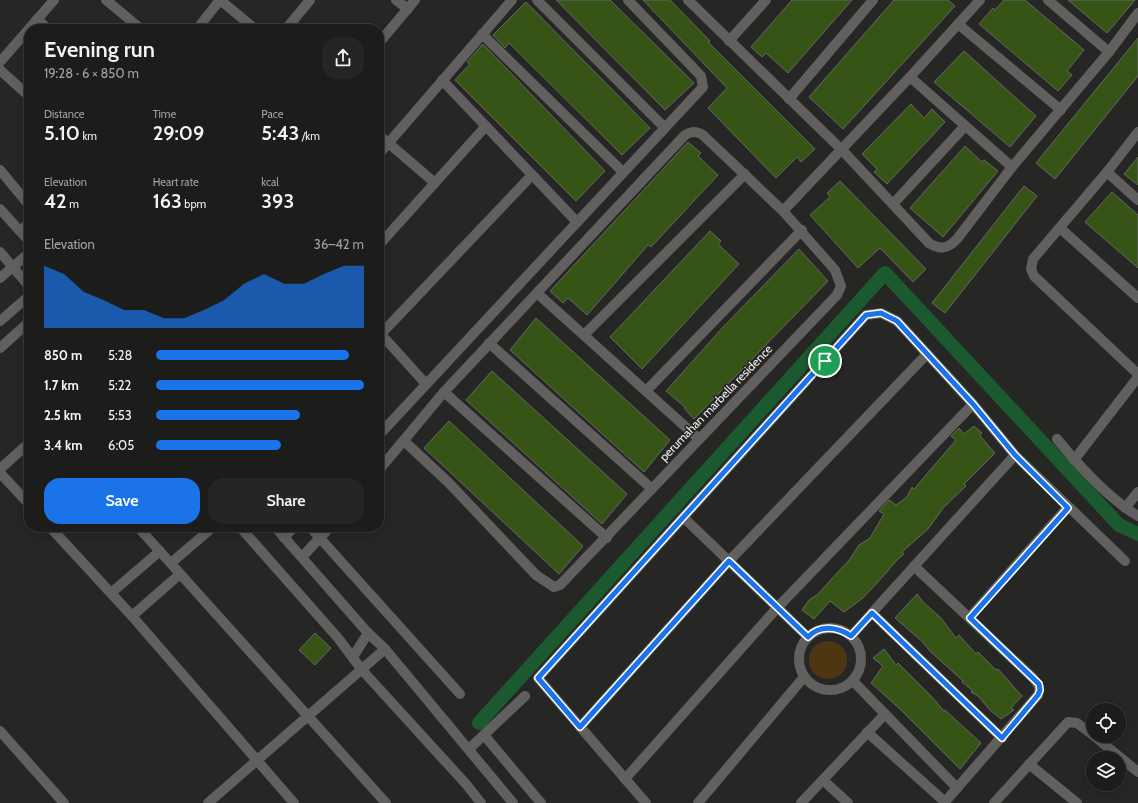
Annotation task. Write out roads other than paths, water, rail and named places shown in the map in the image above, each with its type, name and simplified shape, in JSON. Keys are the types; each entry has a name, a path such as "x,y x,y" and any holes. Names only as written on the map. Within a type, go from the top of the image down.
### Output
{"street":[{"path":"33,24 54,0"},
{"path":"106,0 135,24"},
{"path":"201,24 220,0 249,24"},
{"path":"290,24 310,0"},
{"path":"396,0 408,9"},
{"path":"384,37 415,0"},
{"path":"384,148 512,0"},
{"path":"537,0 665,128"},
{"path":"384,428 703,87 701,76 628,0"},
{"path":"688,0 842,150 929,243 935,247 943,248 951,246 1012,167 1109,52 1138,14"},
{"path":"729,40 766,0"},
{"path":"789,99 873,0"},
{"path":"783,211 842,150 980,0"},
{"path":"1048,0 1109,52"},
{"path":"37,19 42,24"},
{"path":"958,24 1061,110"},
{"path":"0,62 24,34"},
{"path":"482,34 623,172"},
{"path":"0,70 24,92"},
{"path":"910,77 1012,167"},
{"path":"442,80 577,222"},
{"path":"384,239 486,126"},
{"path":"893,204 965,126"},
{"name":"perumahan marbella residence","path":"404,440 448,482 536,575 554,586 560,585 607,538 699,439 837,295 841,286 835,270 802,230 703,135 692,131 685,135 537,293"},
{"path":"1074,460 1138,376 1031,273 1031,264 1138,132"},
{"path":"384,139 435,183"},
{"path":"0,170 24,199"},
{"path":"1107,172 1138,200"},
{"path":"584,335 745,174"},
{"path":"384,329 532,175"},
{"path":"0,209 24,235"},
{"path":"20,230 24,227"},
{"path":"1060,228 1138,298"},
{"path":"646,391 802,230"},
{"path":"0,252 24,280"},
{"path":"0,278 24,257"},
{"path":"384,464 444,392 537,293 699,439"},
{"path":"0,321 24,300"},
{"path":"646,803 538,678 866,315 881,313 897,321 973,404 1015,455 1125,562"},
{"path":"0,348 24,326"},
{"path":"384,337 426,384"},
{"path":"490,343 652,489"},
{"path":"580,727 729,561 927,354"},
{"path":"444,392 607,538"},
{"path":"625,779 777,608 973,404"},
{"path":"1057,439 1074,460 1125,508 1138,516"},
{"path":"0,469 24,447"},
{"path":"851,636 1015,455"},
{"path":"0,472 24,498"},
{"path":"1125,508 1138,492"},
{"path":"970,618 1068,508"},
{"path":"684,518 808,637"},
{"path":"55,532 132,616 256,761 294,803"},
{"path":"143,532 310,716 386,803"},
{"path":"171,563 207,532"},
{"path":"244,532 353,657 362,670 481,803"},
{"path":"279,532 368,633 385,649 513,803"},
{"path":"284,538 289,532"},
{"path":"314,532 460,694"},
{"path":"302,557 326,532"},
{"path":"111,593 160,550"},
{"path":"867,732 944,803 1002,738 1038,695 1040,690 1039,684 914,566"},
{"path":"132,616 180,574"},
{"path":"872,613 1002,738"},
{"path":"832,628 842,630 851,636 861,653 859,673 853,681 841,689 826,691 817,688 804,677 799,663 799,652 808,637 821,629 832,628"},
{"path":"353,657 368,633"},
{"path":"208,803 310,716 385,649"},
{"path":"698,803 804,677"},
{"path":"853,681 957,788"},
{"path":"469,749 525,696"},
{"path":"801,803 885,714"},
{"path":"994,803 1068,722 1077,723 1086,729"},
{"path":"0,731 64,803"},
{"path":"484,735 541,803"},
{"path":"1104,743 1138,772"},
{"path":"1029,764 1077,803"},
{"path":"823,780 848,803"}],"waterway":[{"path":"479,723 885,273 1119,525 1138,534"}]}
